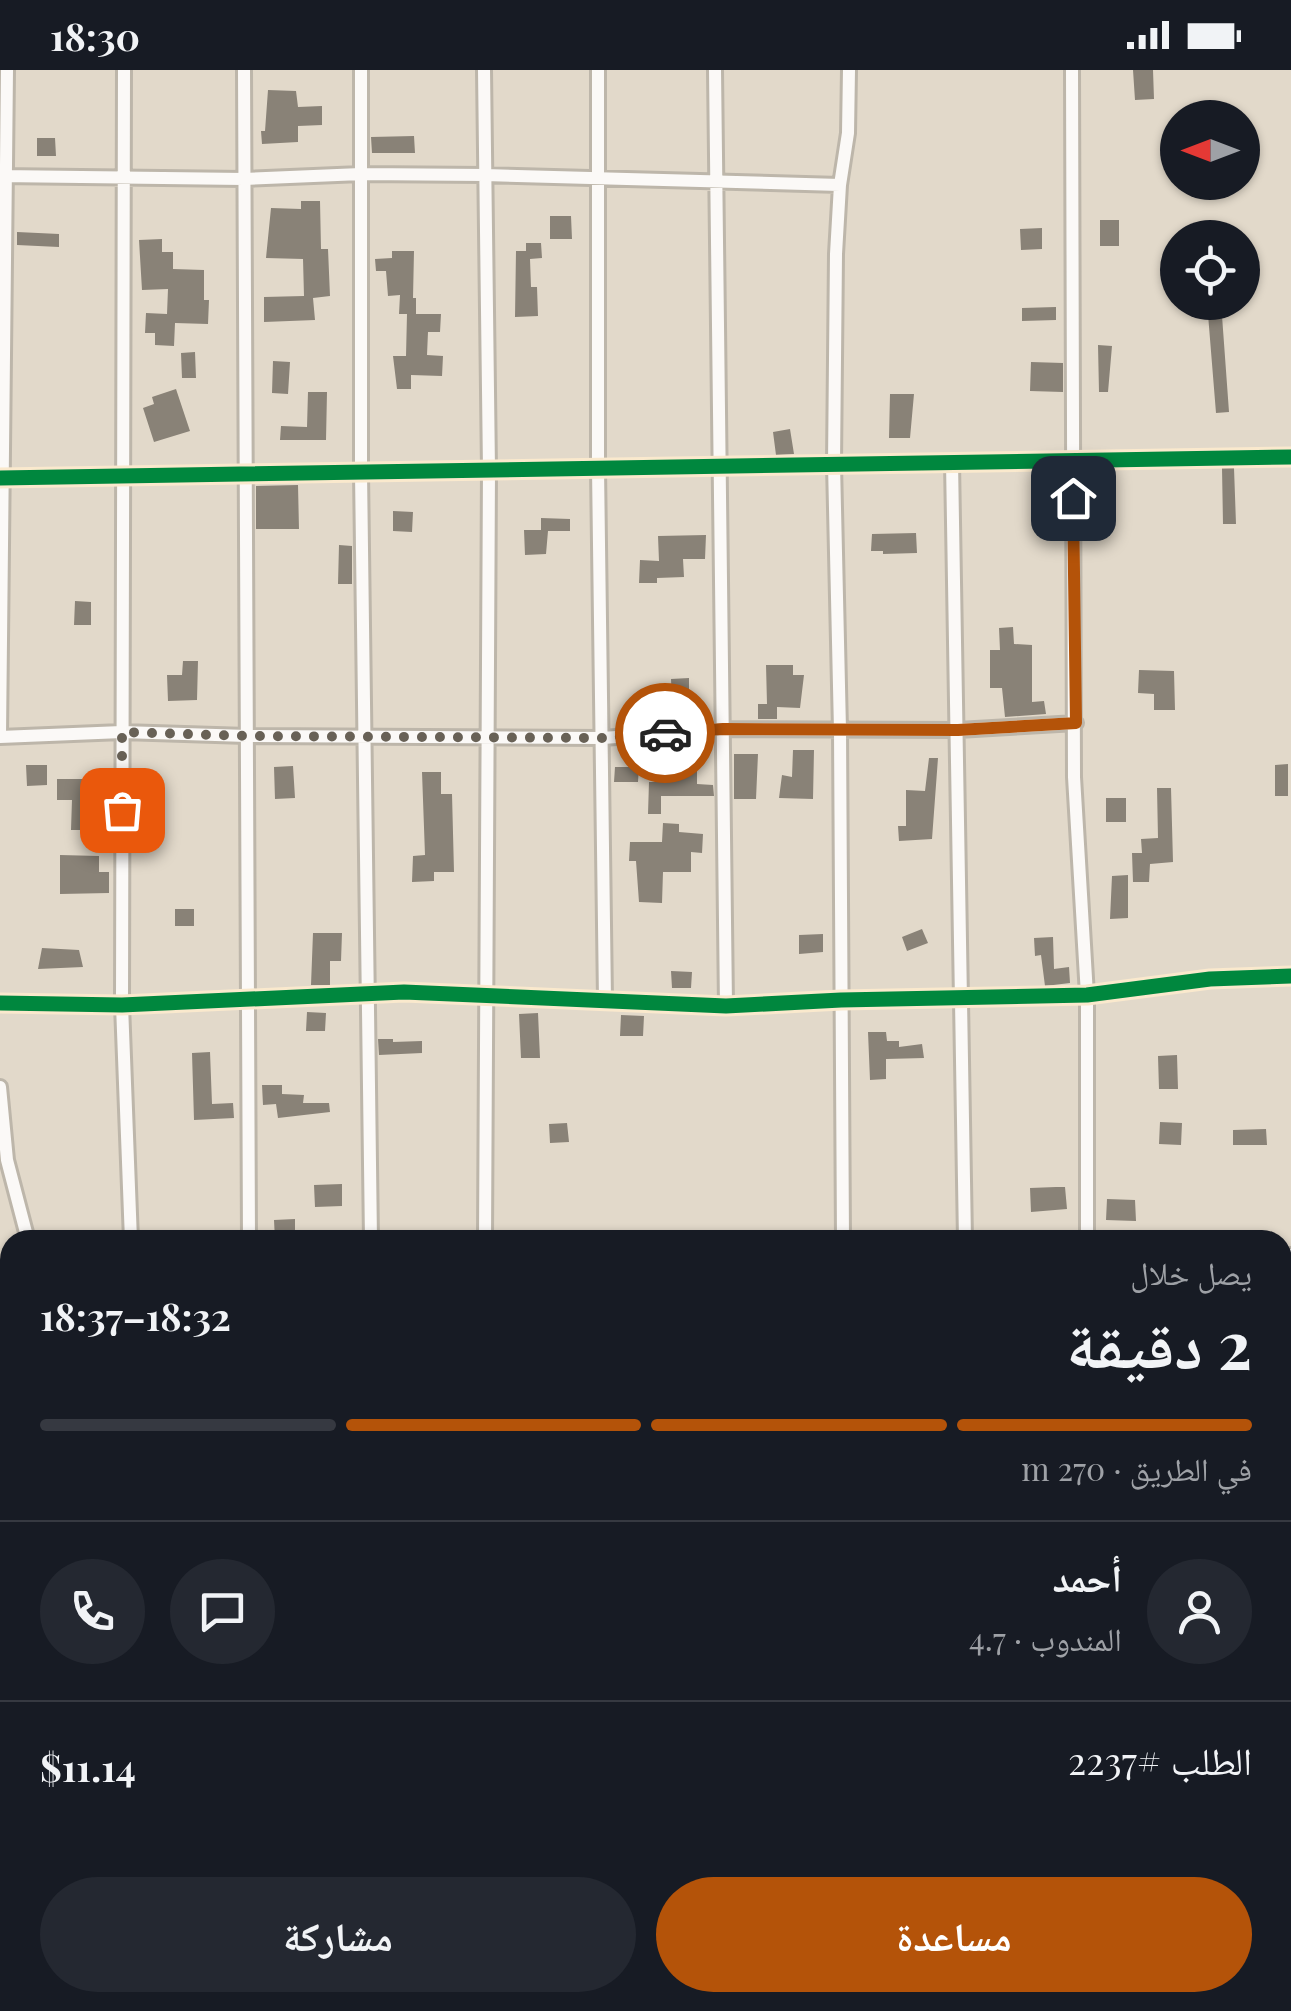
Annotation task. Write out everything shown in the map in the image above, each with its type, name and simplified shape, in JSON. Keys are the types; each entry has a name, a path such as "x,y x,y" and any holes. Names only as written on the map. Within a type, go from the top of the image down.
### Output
{"street":[{"path":"7,70 0,736 122,732 603,738 723,729 958,730 1076,723"},
{"path":"124,70 122,1005 131,1230"},
{"path":"244,70 249,1230"},
{"path":"361,70 361,472 372,1230"},
{"path":"484,70 488,470 485,1230"},
{"path":"598,70 604,1000"},
{"path":"715,70 726,1006"},
{"path":"843,1230 834,464 840,185 848,133 849,70"},
{"path":"1072,70 1074,777 1087,994 1086,1230"},
{"path":"3,176 244,179 361,174 485,175 840,185"},
{"path":"2,478 1291,457"},
{"path":"952,462 965,1230"},
{"path":"0,1003 122,1005 366,992 726,1006 1087,994 1156,984 1291,976"},
{"path":"0,1087 7,1160 25,1230"}],"building":[{"path":"1133,70 1153,70 1154,99 1135,100"},
{"path":"268,90 296,91 298,107 322,106 322,125 298,126 298,142 262,144"},
{"path":"414,136 415,153 372,153 371,137"},
{"path":"37,138 55,138 56,156 37,156"},
{"path":"301,201 320,201 321,249 328,249 330,296 313,298 315,320 264,322 264,297 304,296 303,259 266,258 271,208 301,209"},
{"path":"550,216 571,216 572,239 550,239"},
{"path":"1100,220 1119,220 1119,246 1100,246"},
{"path":"1042,228 1042,249 1021,250 1020,229"},
{"path":"17,232 59,234 59,247 17,245"},
{"path":"162,239 162,252 173,252 173,269 204,270 204,300 209,300 208,324 175,323 174,346 155,345 155,333 145,333 146,313 167,314 168,289 142,290 139,240"},
{"path":"526,243 541,243 542,258 530,259 531,287 537,287 538,316 515,317 516,251 526,251"},
{"path":"392,251 414,251 416,314 441,314 440,332 428,332 427,355 443,356 442,376 411,375 411,389 397,389 393,356 406,356 407,314 399,314 400,295 388,296 386,271 376,271 375,259 392,258"},
{"path":"1056,307 1056,320 1022,321 1022,308"},
{"path":"1208,320 1222,320 1229,412 1216,413"},
{"path":"1098,345 1112,346 1108,392 1099,392"},
{"path":"195,352 196,378 182,378 181,353"},
{"path":"273,361 290,362 288,394 272,393"},
{"path":"1031,362 1063,363 1063,392 1030,391"},
{"path":"176,389 190,431 154,442 143,408 154,404 152,397"},
{"path":"308,392 327,392 326,440 280,440 281,426 307,427"},
{"path":"890,394 914,394 910,438 889,438"},
{"path":"790,429 794,454 776,455 773,432"},
{"path":"1222,468 1234,468 1236,524 1223,524"},
{"path":"298,485 299,529 256,529 256,486"},
{"path":"393,511 413,512 412,532 393,531"},
{"path":"541,518 570,519 570,531 548,531 546,554 525,555 524,530 541,530"},
{"path":"916,533 917,553 871,551 872,534"},
{"path":"706,535 705,559 683,559 684,577 639,583 640,560 659,561 658,536"},
{"path":"339,545 352,546 352,584 338,584"},
{"path":"75,601 91,602 91,625 74,625"},
{"path":"1013,627 1014,644 1032,645 1032,702 1044,701 1046,714 1005,717 1002,688 990,688 990,650 1000,650 999,628"},
{"path":"183,661 198,661 197,700 168,701 167,675 182,675"},
{"path":"766,665 793,665 793,675 804,675 800,708 777,707 777,719 758,719 758,704 767,704"},
{"path":"1139,670 1174,671 1175,710 1154,710 1154,694 1138,693"},
{"path":"689,678 689,700 672,701 671,679"},
{"path":"793,750 814,750 813,799 779,798 782,775 792,777"},
{"path":"734,754 758,754 756,799 734,799"},
{"path":"929,758 938,758 932,839 899,841 898,826 906,826 906,790 925,791"},
{"path":"1288,764 1288,796 1275,796 1275,765"},
{"path":"26,765 47,765 47,785 27,786"},
{"path":"293,766 295,798 275,799 274,767"},
{"path":"663,766 697,767 697,784 713,785 714,796 661,796 661,814 648,814 649,782 663,782"},
{"path":"615,767 639,767 638,782 614,782"},
{"path":"422,772 441,772 441,794 452,794 454,872 434,872 434,881 412,882 413,856 425,855"},
{"path":"57,779 88,779 91,830 71,830 72,800 57,800"},
{"path":"1157,788 1171,788 1173,862 1150,864 1149,882 1133,882 1132,853 1142,853 1141,839 1158,838"},
{"path":"1106,798 1126,798 1126,822 1106,822"},
{"path":"663,823 679,824 679,832 703,834 702,853 691,852 691,872 663,872 662,903 639,902 636,861 629,861 630,842 662,842"},
{"path":"60,855 99,856 99,872 109,872 109,893 60,894"},
{"path":"1128,875 1128,918 1110,919 1112,876"},
{"path":"175,909 194,909 194,926 175,926"},
{"path":"922,929 928,943 907,951 902,937"},
{"path":"313,933 342,933 341,961 330,961 330,985 311,985"},
{"path":"823,934 823,952 799,954 799,935"},
{"path":"1053,937 1054,969 1069,967 1070,983 1045,986 1041,955 1035,956 1034,938"},
{"path":"42,948 79,950 83,967 38,969"},
{"path":"671,971 692,972 691,988 672,988"},
{"path":"307,1012 326,1013 325,1031 306,1031"},
{"path":"538,1013 540,1058 521,1058 519,1014"},
{"path":"621,1015 644,1016 643,1036 620,1036"},
{"path":"868,1032 886,1032 887,1041 899,1041 899,1047 922,1044 924,1058 886,1059 886,1079 870,1080"},
{"path":"378,1039 422,1041 422,1053 379,1055"},
{"path":"210,1052 212,1104 233,1103 234,1118 194,1120 192,1053"},
{"path":"1177,1055 1178,1089 1159,1089 1158,1056"},
{"path":"262,1085 282,1085 282,1094 304,1095 303,1103 329,1103 330,1112 278,1118 276,1104 263,1105"},
{"path":"1160,1122 1182,1123 1181,1145 1159,1144"},
{"path":"567,1123 569,1142 550,1143 549,1124"},
{"path":"1266,1129 1267,1145 1233,1145 1233,1130"},
{"path":"342,1184 342,1206 315,1207 314,1185"},
{"path":"1065,1187 1067,1209 1031,1212 1030,1188"},
{"path":"1107,1199 1135,1200 1136,1221 1106,1220"},
{"path":"295,1219 295,1230 274,1230 274,1220"}],"cycle path":[{"path":"0,478 1291,457"},
{"path":"0,1003 122,1005 404,992 726,1006 1087,995 1210,979 1291,976"}],"way so far":[{"path":"122,810 122,732 603,738 665,733"}],"route":[{"path":"665,733 723,729 958,730 1076,723 1073,498"}]}
